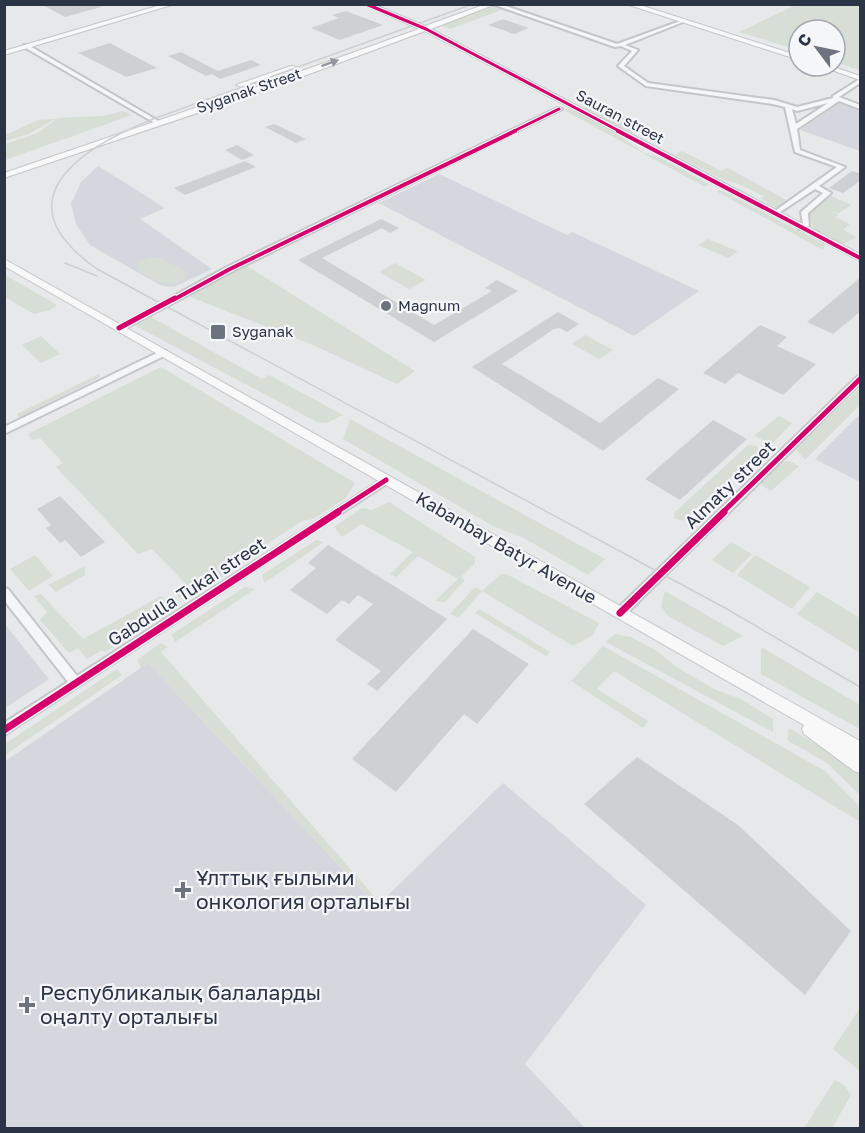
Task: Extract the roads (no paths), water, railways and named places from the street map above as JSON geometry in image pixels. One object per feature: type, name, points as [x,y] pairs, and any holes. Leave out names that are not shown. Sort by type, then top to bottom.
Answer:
[{"type":"main road","points":[[4,51],[165,4]]},
{"type":"main road","points":[[4,51],[172,4]]},
{"type":"main road","name":"Sauran street","points":[[366,4],[426,29],[861,258]]},
{"type":"main road","points":[[358,44],[470,4]]},
{"type":"main road","name":"Syganak Street","points":[[4,167],[154,118],[262,88],[493,4]]},
{"type":"main road","points":[[630,4],[787,54]]},
{"type":"main road","name":"Syganak Street","points":[[228,89],[305,63]]},
{"type":"main road","name":"Syganak Street","points":[[4,176],[154,118]]},
{"type":"main road","name":"Kabanbay Batyr Avenue","points":[[4,262],[861,749]]},
{"type":"main road","name":"Kabanbay Batyr Avenue","points":[[4,267],[145,346],[157,350]]},
{"type":"main road","points":[[765,695],[861,766]]},
{"type":"street","points":[[493,4],[635,50],[621,66],[645,84],[806,108],[838,99],[861,106]]},
{"type":"street","points":[[622,45],[681,21]]},
{"type":"street","points":[[26,46],[154,118]]},
{"type":"street","points":[[838,99],[835,97],[861,79]]},
{"type":"street","points":[[794,128],[838,99]]},
{"type":"street","points":[[775,213],[842,167],[797,151],[788,106]]},
{"type":"street","points":[[119,328],[230,269],[559,109]]},
{"type":"street","points":[[802,228],[807,225],[804,212],[828,193],[816,186]]},
{"type":"street","points":[[4,431],[157,350]]},
{"type":"street","name":"Almaty street","points":[[620,613],[861,379]]},
{"type":"street","name":"Gabdulla Tukai street","points":[[4,730],[386,480]]},
{"type":"street","points":[[4,592],[76,682]]},
{"type":"tram line","points":[[473,4],[125,131],[77,162],[60,180],[52,200],[54,221],[68,244],[97,269],[727,609],[860,687]]},
{"type":"tram line","points":[[65,263],[97,276]]},
{"type":"place","name":"Magnum","points":[[386,306]]},
{"type":"place","name":"Syganak","points":[[218,332]]},
{"type":"place","name":"Ұлттық ғылыми онкология орталығы","points":[[183,890]]},
{"type":"place","name":"Республикалық балаларды оңалту орталығы","points":[[27,1005]]}]
